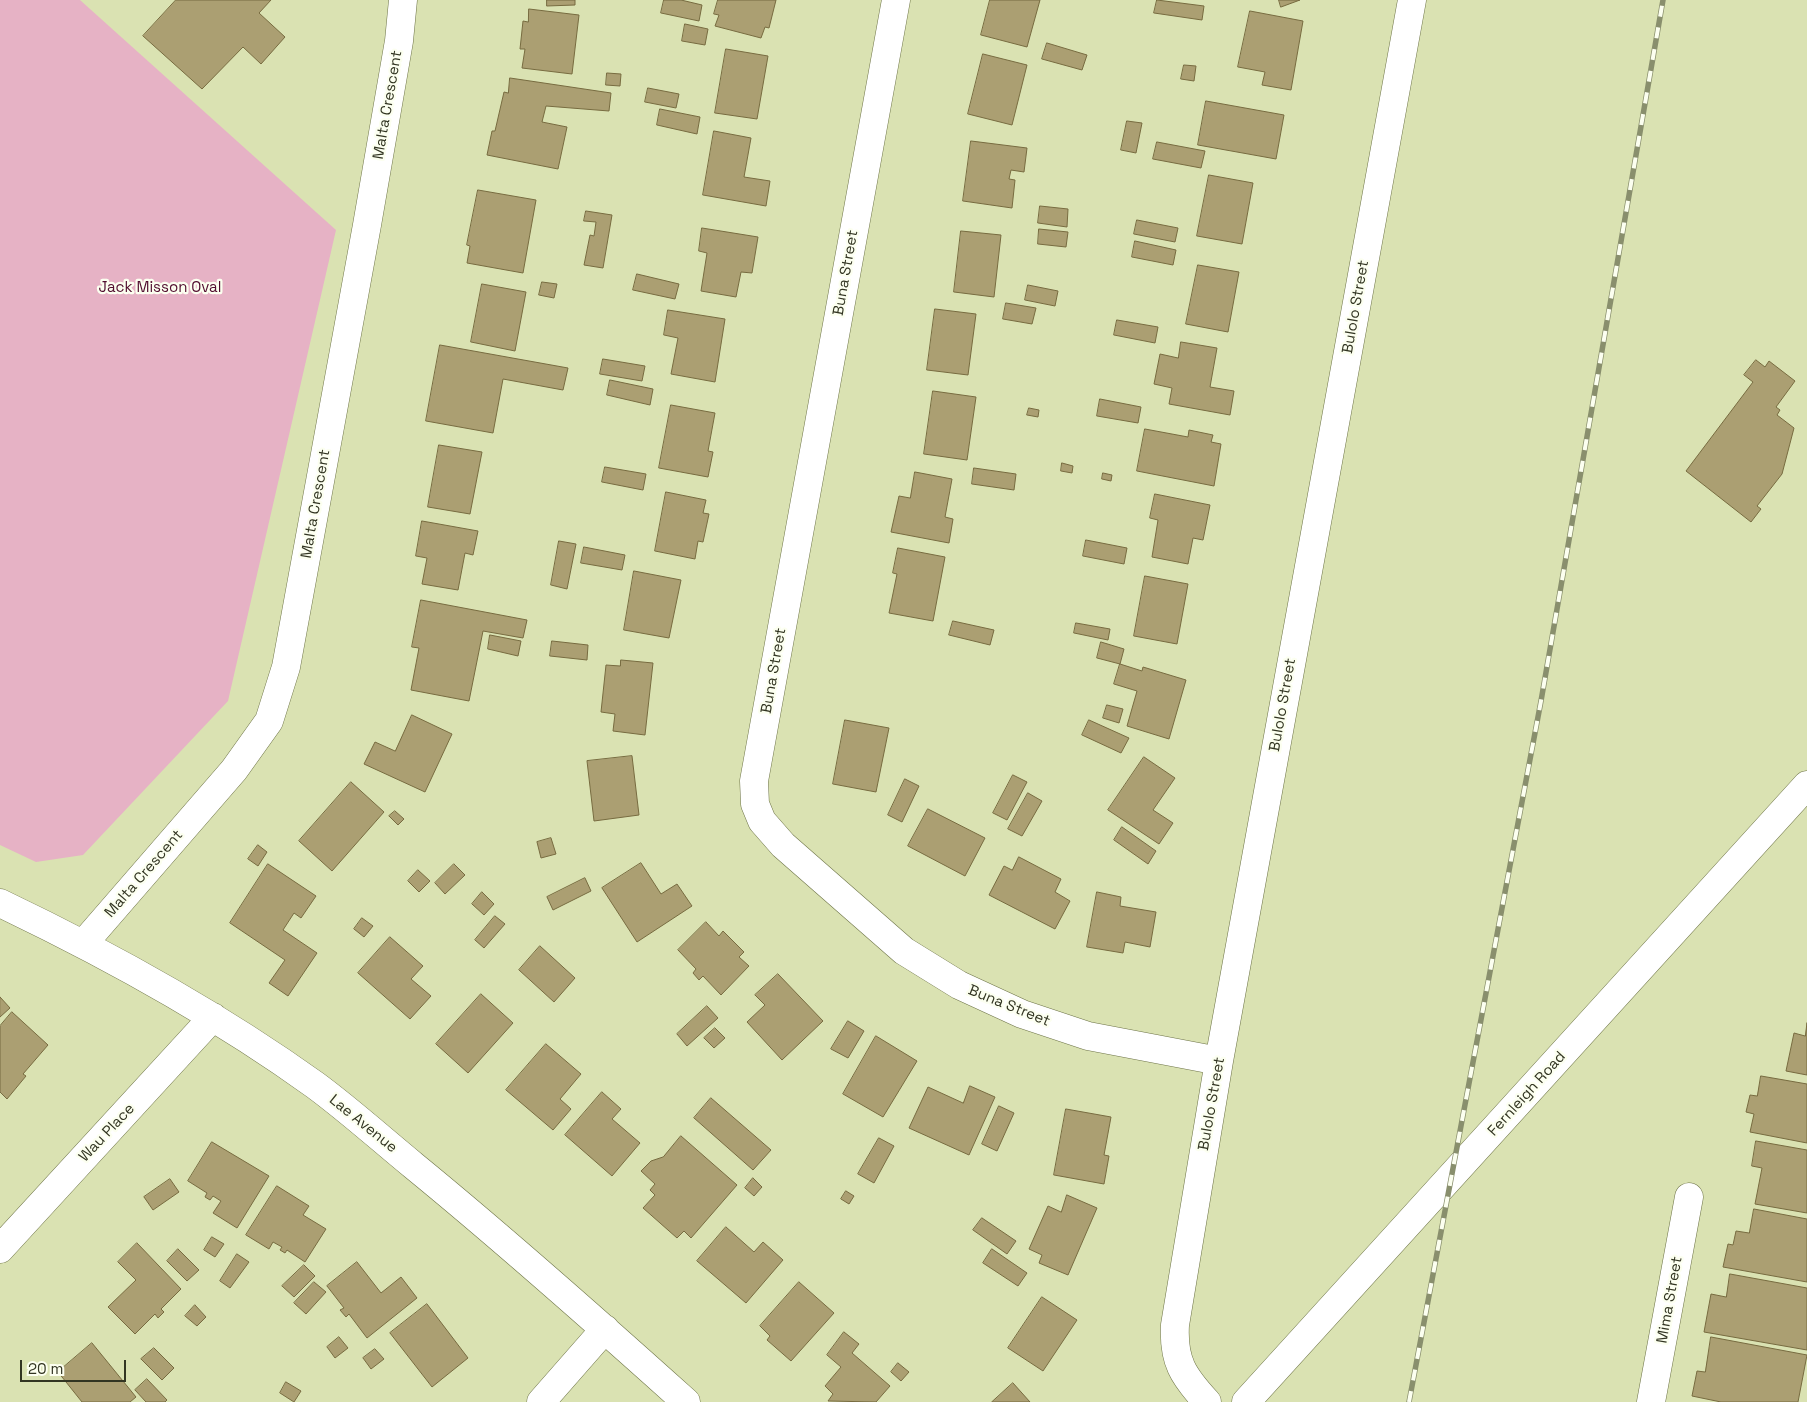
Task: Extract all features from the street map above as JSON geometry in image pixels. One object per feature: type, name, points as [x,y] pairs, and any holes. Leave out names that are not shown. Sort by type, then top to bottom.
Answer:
[{"type":"street","name":"Malta Crescent","points":[[84,943],[234,770],[269,721],[286,667],[367,225],[399,41],[403,0]]},
{"type":"street","name":"Buna Street","points":[[896,0],[754,781],[755,804],[762,821],[783,845],[858,913],[904,951],[958,985],[1022,1014],[1088,1036],[1219,1061]]},
{"type":"street","name":"Bulolo Street","points":[[1207,1402],[1187,1381],[1179,1364],[1174,1347],[1175,1325],[1219,1061],[1412,0]]},
{"type":"street","name":"Fernleigh Road","points":[[1246,1402],[1807,785]]},
{"type":"street","name":"Lae Avenue","points":[[0,903],[84,943],[213,1018],[316,1086],[447,1193],[605,1329],[686,1402]]},
{"type":"street","name":"Wau Place","points":[[0,1249],[213,1018]]},
{"type":"street","name":"Mima Street","points":[[1652,1402],[1688,1197]]},
{"type":"street","points":[[540,1402],[605,1329]]},
{"type":"green space","name":"Jack Misson Oval","points":[[0,0],[80,0],[336,230],[228,701],[83,855],[36,862],[0,845]]},
{"type":"building","points":[[176,0],[271,0],[259,13],[285,37],[261,64],[243,47],[202,89],[143,36]]},
{"type":"building","points":[[547,0],[575,0],[575,5],[547,6]]},
{"type":"building","points":[[664,0],[681,0],[702,5],[699,21],[661,13]]},
{"type":"building","points":[[718,0],[776,0],[769,28],[765,27],[761,38],[715,26],[719,15],[714,14]]},
{"type":"building","points":[[990,0],[1040,0],[1027,47],[981,35]]},
{"type":"building","points":[[1157,0],[1204,6],[1202,20],[1154,13]]},
{"type":"building","points":[[1279,0],[1300,0],[1281,7]]},
{"type":"building","points":[[529,9],[579,15],[572,74],[522,68],[525,49],[520,49],[523,21],[528,22]]},
{"type":"building","points":[[1250,11],[1303,21],[1291,90],[1262,85],[1265,72],[1238,67]]},
{"type":"building","points":[[685,24],[708,29],[705,45],[682,41]]},
{"type":"building","points":[[1047,43],[1087,55],[1082,70],[1042,59]]},
{"type":"building","points":[[726,49],[768,56],[757,119],[715,113]]},
{"type":"building","points":[[983,54],[1027,65],[1012,125],[968,114]]},
{"type":"building","points":[[1184,65],[1196,66],[1194,81],[1181,79]]},
{"type":"building","points":[[607,73],[621,74],[620,86],[606,85]]},
{"type":"building","points":[[510,78],[611,93],[609,111],[546,106],[542,122],[567,127],[558,169],[487,155],[504,92],[508,93]]},
{"type":"building","points":[[648,88],[679,94],[676,108],[645,102]]},
{"type":"building","points":[[1206,101],[1284,115],[1276,159],[1198,145]]},
{"type":"building","points":[[660,109],[700,117],[697,134],[657,125]]},
{"type":"building","points":[[1127,121],[1142,123],[1136,153],[1121,150]]},
{"type":"building","points":[[714,131],[751,138],[744,177],[770,181],[766,206],[703,195]]},
{"type":"building","points":[[971,141],[1027,148],[1024,172],[1011,170],[1009,179],[1015,180],[1012,208],[963,201]]},
{"type":"building","points":[[1157,142],[1205,151],[1201,168],[1153,159]]},
{"type":"building","points":[[1209,175],[1253,183],[1242,244],[1197,236]]},
{"type":"building","points":[[478,190],[536,200],[523,273],[467,263],[470,246],[467,245]]},
{"type":"building","points":[[1040,206],[1068,209],[1067,227],[1038,223]]},
{"type":"building","points":[[586,211],[612,215],[603,268],[584,265],[590,235],[594,236],[596,222],[584,221]]},
{"type":"building","points":[[1137,220],[1178,228],[1175,242],[1134,234]]},
{"type":"building","points":[[702,228],[758,237],[752,273],[741,272],[736,297],[701,291],[707,253],[699,251]]},
{"type":"building","points":[[1039,229],[1068,232],[1066,247],[1038,244]]},
{"type":"building","points":[[961,231],[1001,235],[994,297],[954,292]]},
{"type":"building","points":[[1135,241],[1176,250],[1173,265],[1132,257]]},
{"type":"building","points":[[1198,265],[1239,272],[1228,332],[1186,324]]},
{"type":"building","points":[[637,274],[679,284],[675,299],[633,290]]},
{"type":"building","points":[[542,282],[557,284],[554,298],[539,295]]},
{"type":"building","points":[[482,284],[526,292],[515,351],[471,342]]},
{"type":"building","points":[[1028,285],[1058,291],[1055,306],[1025,300]]},
{"type":"building","points":[[1006,303],[1036,308],[1032,324],[1003,319]]},
{"type":"building","points":[[935,309],[976,314],[968,375],[927,370]]},
{"type":"building","points":[[668,310],[725,319],[715,382],[671,374],[678,338],[664,335]]},
{"type":"building","points":[[1117,320],[1158,327],[1155,343],[1114,335]]},
{"type":"building","points":[[1181,342],[1217,348],[1210,387],[1234,391],[1230,415],[1169,404],[1172,388],[1154,384],[1160,354],[1178,358]]},
{"type":"building","points":[[440,345],[568,368],[563,390],[503,379],[493,433],[426,421]]},
{"type":"building","points":[[603,359],[645,366],[642,381],[600,374]]},
{"type":"building","points":[[1756,360],[1765,367],[1769,361],[1795,381],[1776,407],[1780,410],[1777,415],[1794,428],[1782,474],[1757,506],[1761,509],[1751,522],[1686,471],[1753,382],[1744,375]]},
{"type":"building","points":[[610,380],[653,389],[650,405],[607,395]]},
{"type":"building","points":[[933,391],[976,397],[967,460],[924,454]]},
{"type":"building","points":[[1100,399],[1141,407],[1138,423],[1097,416]]},
{"type":"building","points":[[671,405],[715,413],[708,451],[713,452],[708,477],[659,468]]},
{"type":"building","points":[[1029,408],[1039,410],[1038,417],[1027,415]]},
{"type":"building","points":[[1145,429],[1188,437],[1189,430],[1213,435],[1211,442],[1221,444],[1214,486],[1137,471]]},
{"type":"building","points":[[439,445],[482,452],[470,514],[428,507]]},
{"type":"building","points":[[1062,463],[1073,466],[1072,473],[1061,471]]},
{"type":"building","points":[[605,467],[646,474],[643,490],[602,482]]},
{"type":"building","points":[[974,468],[1016,474],[1014,490],[972,484]]},
{"type":"building","points":[[915,472],[952,479],[945,517],[953,519],[949,543],[891,532],[899,496],[910,498]]},
{"type":"building","points":[[1103,473],[1112,475],[1111,481],[1102,479]]},
{"type":"building","points":[[666,492],[706,500],[703,513],[709,514],[703,542],[698,541],[695,559],[655,551]]},
{"type":"building","points":[[1155,494],[1210,505],[1203,540],[1193,538],[1188,564],[1152,557],[1158,520],[1150,518]]},
{"type":"building","points":[[422,521],[478,531],[473,555],[465,553],[458,590],[422,584],[427,558],[416,556]]},
{"type":"building","points":[[1086,540],[1127,548],[1124,564],[1083,556]]},
{"type":"building","points":[[559,541],[576,544],[567,589],[551,585]]},
{"type":"building","points":[[584,547],[625,555],[622,570],[581,563]]},
{"type":"building","points":[[898,548],[945,557],[933,621],[889,613],[897,574],[893,573]]},
{"type":"building","points":[[634,571],[681,580],[669,638],[624,630]]},
{"type":"building","points":[[1145,576],[1188,584],[1177,644],[1134,636]]},
{"type":"building","points":[[421,600],[527,620],[523,638],[483,631],[469,701],[411,690],[419,648],[412,647]]},
{"type":"building","points":[[953,621],[994,630],[990,645],[949,635]]},
{"type":"building","points":[[1076,623],[1110,629],[1108,640],[1074,633]]},
{"type":"building","points":[[490,635],[521,641],[518,656],[488,649]]},
{"type":"building","points":[[552,641],[588,645],[587,660],[550,656]]},
{"type":"building","points":[[1101,642],[1124,649],[1120,664],[1097,658]]},
{"type":"building","points":[[621,660],[653,663],[645,735],[613,731],[615,714],[601,712],[606,665],[620,666]]},
{"type":"building","points":[[1120,664],[1142,671],[1143,667],[1186,680],[1169,739],[1127,726],[1137,691],[1114,684]]},
{"type":"building","points":[[1107,705],[1123,709],[1119,723],[1103,718]]},
{"type":"building","points":[[412,715],[452,734],[425,792],[364,764],[375,742],[395,751]]},
{"type":"building","points":[[845,720],[889,728],[876,792],[833,784]]},
{"type":"building","points":[[1089,720],[1129,738],[1121,753],[1082,735]]},
{"type":"building","points":[[632,756],[639,815],[594,821],[587,761]]},
{"type":"building","points":[[1144,757],[1175,778],[1153,810],[1173,823],[1159,844],[1108,810]]},
{"type":"building","points":[[1013,775],[1027,782],[1007,820],[993,813]]},
{"type":"building","points":[[905,779],[919,786],[902,822],[888,815]]},
{"type":"building","points":[[351,782],[384,812],[332,871],[299,841]]},
{"type":"building","points":[[1028,793],[1042,801],[1022,836],[1008,829]]},
{"type":"building","points":[[928,809],[985,838],[965,876],[908,846]]},
{"type":"building","points":[[395,811],[404,819],[398,825],[389,816]]},
{"type":"building","points":[[1122,827],[1156,851],[1148,864],[1114,840]]},
{"type":"building","points":[[551,838],[556,854],[541,858],[537,842]]},
{"type":"building","points":[[258,845],[267,852],[258,866],[248,859]]},
{"type":"building","points":[[1019,857],[1061,879],[1055,892],[1070,901],[1055,929],[989,895],[1004,866],[1012,870]]},
{"type":"building","points":[[641,863],[661,894],[677,884],[692,906],[637,942],[602,888]]},
{"type":"building","points":[[268,864],[316,896],[301,918],[294,913],[283,930],[317,953],[288,996],[269,983],[285,960],[230,923]]},
{"type":"building","points":[[454,864],[465,875],[445,894],[435,883]]},
{"type":"building","points":[[418,870],[430,881],[419,892],[408,881]]},
{"type":"building","points":[[585,878],[591,891],[553,910],[547,897]]},
{"type":"building","points":[[482,892],[494,904],[484,915],[472,904]]},
{"type":"building","points":[[1097,892],[1121,897],[1120,906],[1156,912],[1150,947],[1125,942],[1123,953],[1087,947]]},
{"type":"building","points":[[495,916],[505,924],[484,948],[475,940]]},
{"type":"building","points":[[362,918],[373,926],[364,937],[354,929]]},
{"type":"building","points":[[706,922],[719,936],[723,931],[744,952],[739,957],[749,966],[721,995],[703,976],[699,980],[693,973],[696,969],[678,950]]},
{"type":"building","points":[[390,937],[423,966],[411,979],[431,996],[410,1019],[358,973]]},
{"type":"building","points":[[540,946],[575,978],[554,1002],[519,970]]},
{"type":"building","points":[[778,974],[823,1021],[782,1060],[747,1022],[765,1005],[755,995]]},
{"type":"building","points":[[481,994],[513,1023],[468,1073],[436,1044]]},
{"type":"building","points":[[0,997],[10,1008],[0,1017]]},
{"type":"building","points":[[707,1006],[718,1018],[687,1046],[677,1034]]},
{"type":"building","points":[[12,1012],[48,1045],[23,1074],[26,1076],[7,1099],[0,1092],[0,1026]]},
{"type":"building","points":[[848,1021],[864,1031],[848,1058],[831,1049]]},
{"type":"building","points":[[1807,1023],[1807,1075],[1786,1071],[1794,1033],[1805,1036]]},
{"type":"building","points":[[715,1028],[725,1038],[714,1048],[704,1038]]},
{"type":"building","points":[[876,1036],[917,1061],[883,1117],[843,1094]]},
{"type":"building","points":[[546,1044],[581,1074],[560,1099],[571,1109],[553,1130],[506,1090]]},
{"type":"building","points":[[1761,1076],[1807,1084],[1807,1143],[1750,1132],[1754,1114],[1746,1112],[1750,1095],[1757,1096]]},
{"type":"building","points":[[970,1086],[995,1097],[969,1155],[909,1128],[928,1087],[963,1103]]},
{"type":"building","points":[[602,1092],[621,1109],[612,1119],[640,1143],[612,1176],[565,1135]]},
{"type":"building","points":[[711,1098],[771,1150],[753,1170],[694,1118]]},
{"type":"building","points":[[999,1106],[1014,1113],[997,1151],[982,1144]]},
{"type":"building","points":[[1066,1109],[1111,1117],[1104,1155],[1109,1156],[1104,1184],[1054,1175]]},
{"type":"building","points":[[681,1136],[737,1185],[691,1238],[684,1231],[677,1238],[643,1208],[655,1195],[650,1190],[655,1184],[641,1171],[651,1161],[663,1157]]},
{"type":"building","points":[[879,1138],[894,1146],[874,1183],[858,1174]]},
{"type":"building","points":[[1756,1141],[1807,1150],[1807,1213],[1755,1204],[1762,1168],[1752,1166]]},
{"type":"building","points":[[212,1142],[269,1176],[237,1228],[213,1213],[221,1201],[213,1196],[210,1200],[205,1197],[207,1193],[188,1181]]},
{"type":"building","points":[[753,1178],[762,1187],[754,1196],[745,1188]]},
{"type":"building","points":[[170,1179],[179,1192],[153,1210],[144,1197]]},
{"type":"building","points":[[277,1186],[309,1206],[303,1215],[326,1229],[305,1262],[287,1250],[285,1253],[280,1250],[282,1247],[273,1242],[269,1249],[246,1235]]},
{"type":"building","points":[[846,1191],[854,1196],[849,1204],[841,1199]]},
{"type":"building","points":[[1067,1195],[1097,1208],[1068,1275],[1039,1263],[1042,1255],[1029,1249],[1048,1206],[1061,1212]]},
{"type":"building","points":[[1754,1209],[1807,1219],[1807,1282],[1723,1267],[1728,1244],[1733,1245],[1736,1231],[1749,1233]]},
{"type":"building","points":[[982,1218],[1016,1241],[1007,1254],[973,1230]]},
{"type":"building","points":[[726,1227],[754,1252],[763,1242],[783,1260],[746,1303],[697,1261]]},
{"type":"building","points":[[212,1237],[224,1244],[215,1257],[204,1250]]},
{"type":"building","points":[[137,1243],[181,1289],[161,1309],[164,1312],[158,1318],[155,1314],[135,1334],[108,1307],[136,1280],[118,1262]]},
{"type":"building","points":[[178,1249],[199,1270],[187,1281],[167,1261]]},
{"type":"building","points":[[992,1249],[1027,1273],[1018,1286],[983,1263]]},
{"type":"building","points":[[237,1254],[249,1262],[230,1288],[220,1281]]},
{"type":"building","points":[[357,1262],[381,1293],[401,1277],[417,1298],[367,1338],[349,1314],[346,1317],[340,1310],[344,1308],[327,1286]]},
{"type":"building","points":[[304,1265],[315,1276],[294,1297],[282,1286]]},
{"type":"building","points":[[1730,1274],[1807,1288],[1807,1350],[1704,1332],[1711,1294],[1726,1297]]},
{"type":"building","points":[[314,1282],[326,1292],[306,1314],[294,1303]]},
{"type":"building","points":[[799,1282],[834,1313],[791,1361],[767,1340],[770,1336],[760,1326]]},
{"type":"building","points":[[1042,1297],[1077,1320],[1043,1371],[1008,1348]]},
{"type":"building","points":[[427,1304],[468,1358],[432,1387],[390,1333]]},
{"type":"building","points":[[195,1305],[206,1317],[197,1326],[185,1316]]},
{"type":"building","points":[[844,1332],[859,1344],[852,1353],[890,1386],[876,1402],[828,1401],[833,1394],[825,1386],[841,1367],[827,1355]]},
{"type":"building","points":[[339,1337],[348,1348],[335,1358],[327,1347]]},
{"type":"building","points":[[1711,1337],[1807,1355],[1798,1402],[1721,1402],[1692,1396],[1697,1371],[1705,1372]]},
{"type":"building","points":[[92,1343],[136,1397],[130,1402],[82,1402],[58,1372]]},
{"type":"building","points":[[154,1348],[174,1368],[162,1380],[141,1359]]},
{"type":"building","points":[[375,1349],[384,1359],[371,1369],[363,1358]]},
{"type":"building","points":[[898,1363],[909,1372],[901,1381],[891,1372]]},
{"type":"building","points":[[147,1379],[167,1400],[165,1402],[146,1402],[135,1390]]},
{"type":"building","points":[[286,1382],[301,1391],[294,1402],[280,1393]]},
{"type":"building","points":[[1013,1383],[1030,1402],[992,1402]]},
{"type":"railway","points":[[1409,1402],[1541,701],[1663,0]]}]
